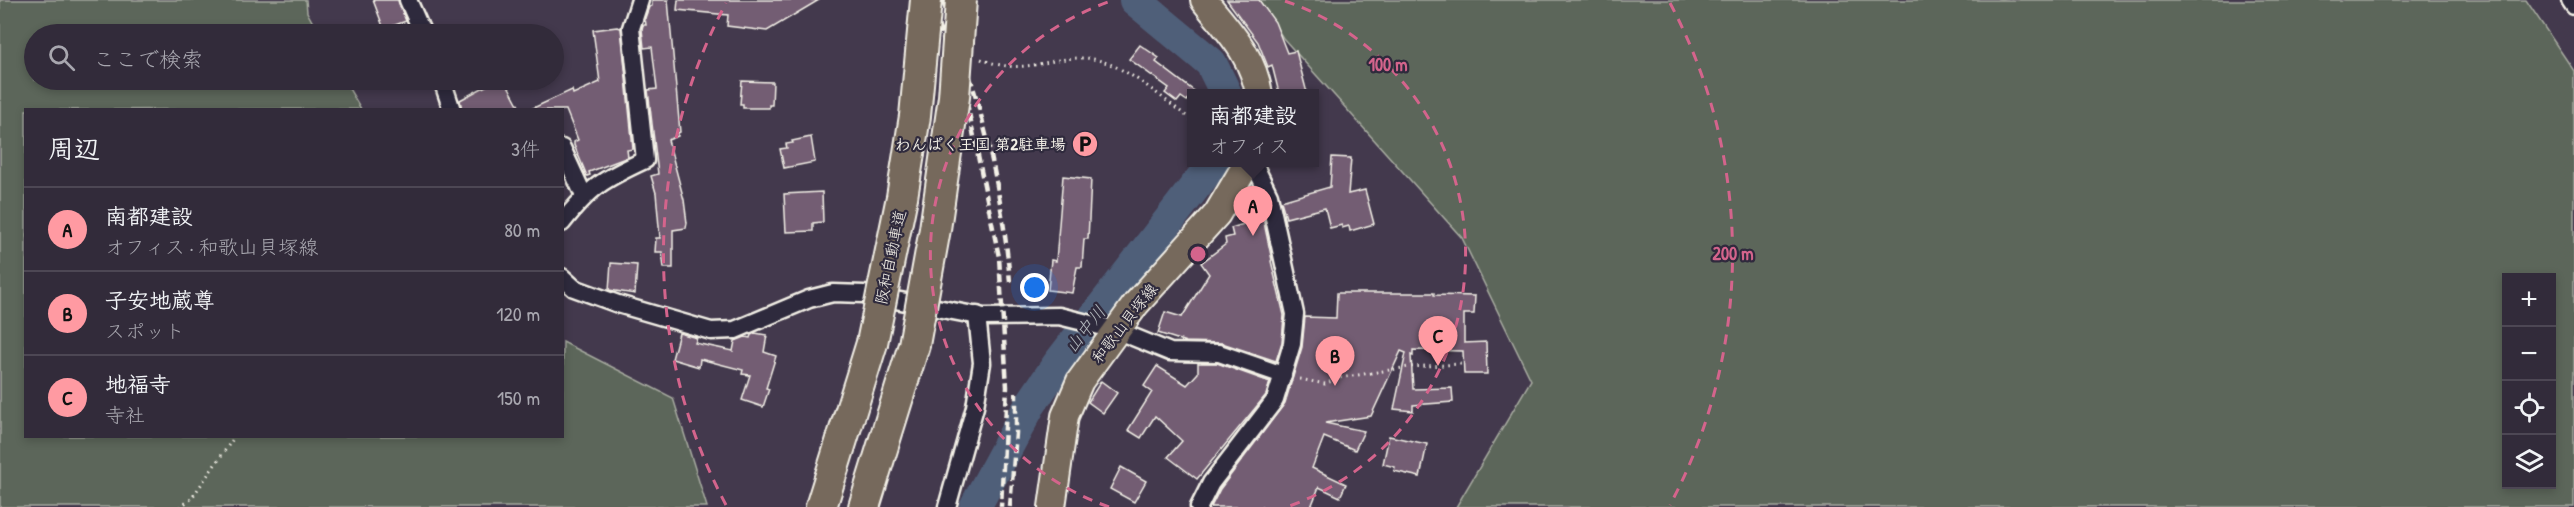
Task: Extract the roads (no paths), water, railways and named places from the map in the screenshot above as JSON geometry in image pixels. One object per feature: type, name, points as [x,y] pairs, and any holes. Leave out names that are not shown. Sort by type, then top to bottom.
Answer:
[{"type":"highway","name":"阪和自動車道","points":[[821,507],[872,343],[914,128],[926,0]]},
{"type":"highway","points":[[864,507],[914,345],[935,229],[954,97],[961,0]]},
{"type":"main road","points":[[1204,0],[1246,54],[1256,76],[1258,89]]},
{"type":"main road","name":"和歌山貝塚線","points":[[1052,507],[1065,416],[1080,381],[1108,328],[1136,304],[1217,214],[1247,167]]},
{"type":"street","points":[[408,0],[419,24]]},
{"type":"street","points":[[564,221],[584,196],[607,177],[645,160],[631,28],[640,0]]},
{"type":"street","points":[[2570,0],[2574,6]]},
{"type":"street","points":[[445,90],[451,108]]},
{"type":"street","points":[[564,152],[584,196]]},
{"type":"street","points":[[1200,507],[1211,483],[1275,400],[1292,344],[1295,314],[1269,195],[1253,167]]},
{"type":"street","points":[[564,280],[574,288],[618,304],[711,331],[735,330],[809,299],[833,292],[864,294],[977,315],[1059,316],[1108,328],[1170,352],[1220,353],[1283,375]]},
{"type":"street","points":[[947,507],[975,407],[982,363],[977,315]]},
{"type":"waterway","name":"山中川","points":[[1135,0],[1211,63],[1224,89]]},
{"type":"waterway","name":"山中川","points":[[975,507],[1030,405],[1058,364],[1210,167]]},
{"type":"railway","points":[[929,0],[968,108],[999,257],[1007,387],[1001,507]]},
{"type":"railway","points":[[942,0],[967,68],[987,138],[1001,210],[1010,282]]},
{"type":"railway","points":[[1010,507],[1016,433],[1016,393]]},
{"type":"place","name":"わんぱく王国 第2駐車場","points":[[1085,144]]},
{"type":"place","name":"南都建設","points":[[1253,236]]},
{"type":"place","name":"地福寺","points":[[1438,366]]},
{"type":"place","name":"子安地蔵尊","points":[[1335,386]]}]
